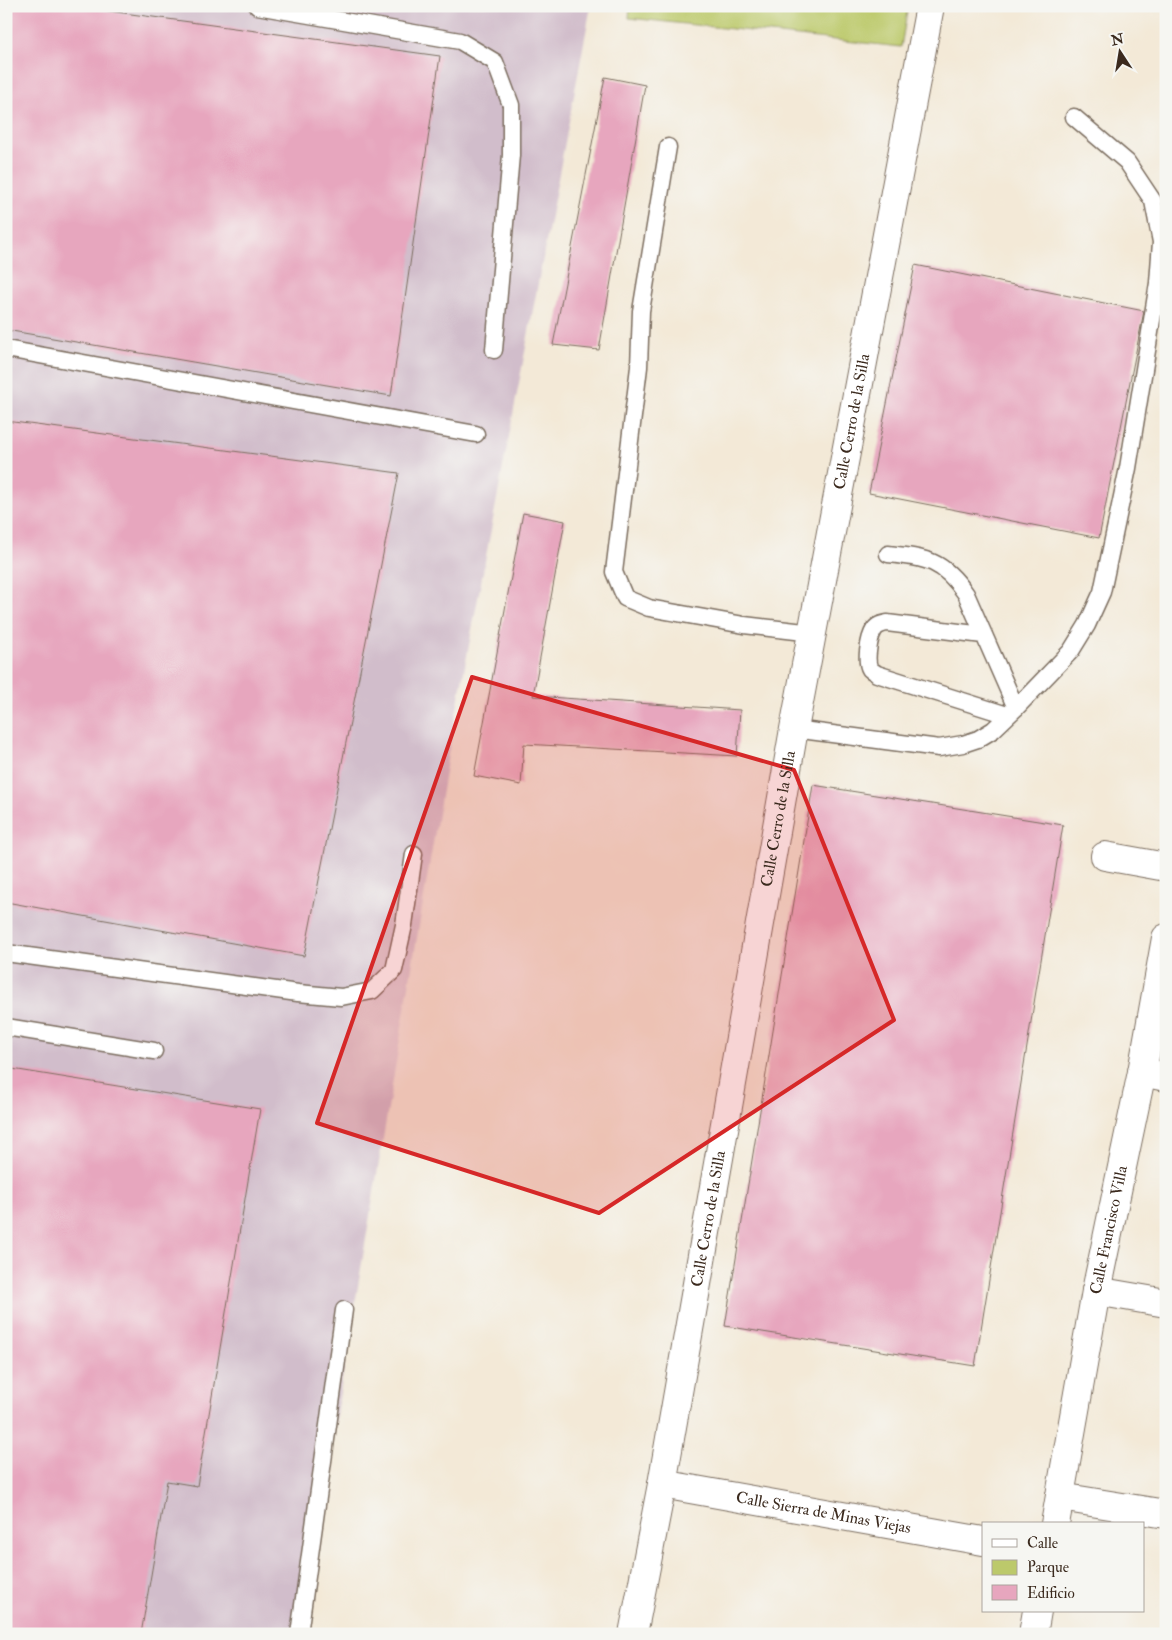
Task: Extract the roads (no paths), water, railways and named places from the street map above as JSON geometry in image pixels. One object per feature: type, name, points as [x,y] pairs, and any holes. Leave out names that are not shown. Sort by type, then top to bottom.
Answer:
[{"type":"street","name":"Calle Cerro de la Silla","points":[[633,1634],[662,1484],[794,728],[930,6]]},
{"type":"street","points":[[1105,856],[1166,868]]},
{"type":"street","name":"Calle Francisco Villa","points":[[1055,1522],[1096,1291],[1154,1075],[1166,938]]},
{"type":"street","points":[[1096,1291],[1166,1303]]},
{"type":"street","name":"Calle Sierra de Minas Viejas","points":[[662,1484],[982,1541]]},
{"type":"street","points":[[1060,1497],[1166,1514]]},
{"type":"street","points":[[1033,1634],[1038,1612]]},
{"type":"lane","points":[[257,6],[460,41],[495,62],[511,105],[511,155],[494,350]]},
{"type":"lane","points":[[794,728],[939,748],[978,739],[993,730],[1071,651],[1087,625],[1102,592],[1128,468],[1158,284],[1161,242],[1153,201],[1127,162],[1074,117]]},
{"type":"lane","points":[[668,147],[641,311],[640,367],[614,572],[625,598],[649,608],[744,625],[813,633]]},
{"type":"lane","points":[[6,349],[476,434]]},
{"type":"lane","points":[[888,554],[917,557],[942,566],[956,578],[966,594],[1012,712]]},
{"type":"lane","points":[[983,635],[887,622],[878,625],[873,632],[867,655],[868,662],[870,669],[877,674],[1012,712]]},
{"type":"lane","points":[[6,953],[298,993],[341,997],[372,991],[394,970],[404,925],[414,854]]},
{"type":"lane","points":[[6,1028],[154,1051]]},
{"type":"lane","points":[[299,1634],[344,1310]]}]
